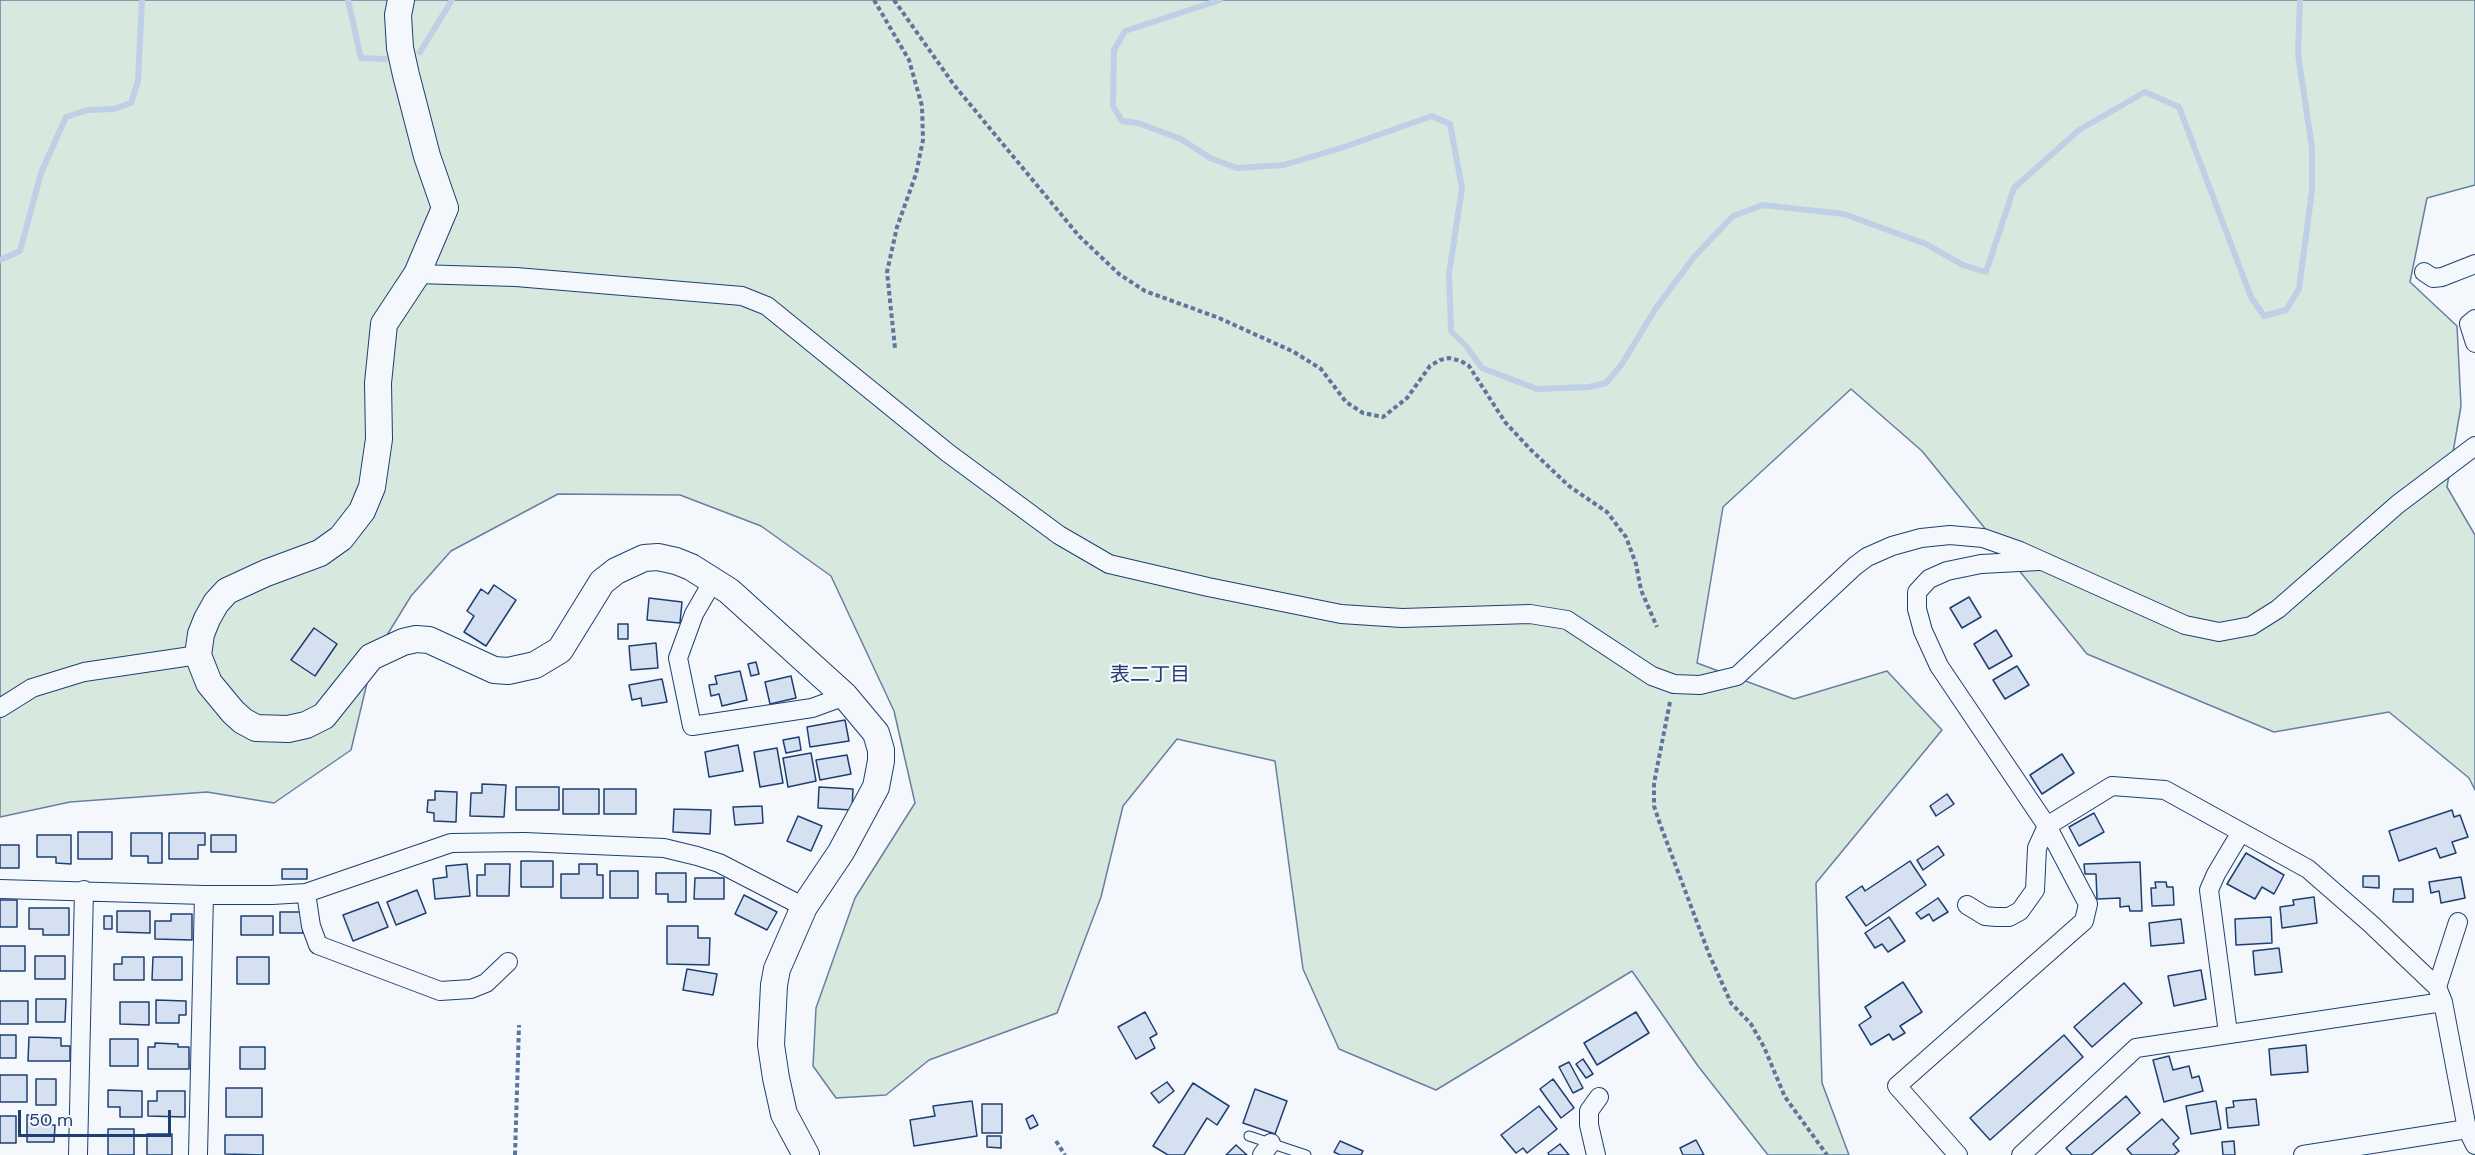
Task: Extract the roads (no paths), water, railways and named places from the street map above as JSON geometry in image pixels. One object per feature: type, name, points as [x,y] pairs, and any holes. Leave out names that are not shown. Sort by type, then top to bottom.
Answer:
[{"type":"street","points":[[401,0],[399,26],[406,75],[426,156],[445,208],[417,274],[384,324],[378,383],[379,439],[372,487],[362,511],[341,538],[320,553],[266,573],[227,591],[216,603],[207,619],[201,634],[198,655],[210,683],[232,712],[256,728],[288,729],[306,725],[324,716],[371,657],[403,642],[416,639],[429,640],[494,670],[521,669],[535,665],[560,650],[602,582],[644,558],[658,557],[692,567],[729,591],[845,696],[876,733],[881,750],[880,771],[876,787],[841,852],[804,907],[777,969],[774,985],[771,1046],[784,1114],[806,1155]]},
{"type":"street","points":[[2424,272],[2433,278],[2442,277],[2475,264]]},
{"type":"street","points":[[417,274],[527,278],[742,296],[767,306],[948,453],[1059,535],[1109,564],[1341,614],[1402,618],[1530,614],[1567,620],[1652,676],[1674,684],[1701,686],[1737,676],[1867,557],[1892,546],[1921,538],[1950,535],[1983,538],[2040,560],[2185,625],[2219,632],[2251,626],[2278,609],[2398,504],[2475,446]]},
{"type":"street","points":[[2475,320],[2469,324],[2475,343]]},
{"type":"street","points":[[1958,1155],[1897,1086],[2084,921],[2088,904],[2047,826],[1940,666],[1923,631],[1917,609],[1917,592],[1929,579],[1947,571],[1981,564],[2040,560]]},
{"type":"street","points":[[713,580],[694,614],[678,658],[692,726],[812,708],[845,696]]},
{"type":"street","points":[[0,708],[32,688],[84,672],[198,655]]},
{"type":"street","points":[[1967,905],[1985,916],[2008,917],[2020,911],[2035,890],[2037,848],[2047,826],[2112,786],[2165,790],[2308,869],[2371,924],[2440,995]]},
{"type":"street","points":[[2228,1033],[2209,890],[2241,832]]},
{"type":"street","points":[[0,889],[204,895],[272,895],[313,892],[383,865],[452,843],[536,842],[664,848],[697,856],[728,867],[804,907]]},
{"type":"street","points":[[78,1155],[84,890]]},
{"type":"street","points":[[306,892],[310,926],[318,945],[440,991],[471,989],[486,983],[508,962]]},
{"type":"street","points":[[198,1155],[204,895]]},
{"type":"street","points":[[2303,1155],[2471,1137],[2440,995],[2458,922]]},
{"type":"street","points":[[2021,1155],[2136,1048],[2440,995]]},
{"type":"street","points":[[1596,1155],[1589,1125],[1589,1111],[1599,1096]]},
{"type":"lane","points":[[1249,1136],[1267,1149],[1306,1155]]},
{"type":"waterway","points":[[0,260],[20,251],[41,173],[66,117],[88,110],[114,109],[131,103],[138,81],[142,0]]},
{"type":"waterway","points":[[348,0],[361,58],[385,59]]},
{"type":"waterway","points":[[420,52],[452,0]]},
{"type":"waterway","points":[[1220,0],[1125,31],[1114,50],[1113,106],[1122,121],[1138,123],[1181,139],[1210,158],[1237,168],[1284,165],[1432,116],[1450,124],[1462,188],[1449,274],[1451,331],[1466,346],[1482,368],[1537,389],[1589,387],[1606,383],[1622,364],[1656,308],[1694,257],[1733,216],[1763,205],[1844,214],[1926,244],[1963,265],[1986,272],[2014,188],[2079,130],[2145,92],[2179,107],[2251,297],[2264,316],[2286,310],[2299,289],[2312,190],[2312,148],[2298,54],[2300,0]]},
{"type":"district","name":"表二丁目","points":[[1150,676]]}]
